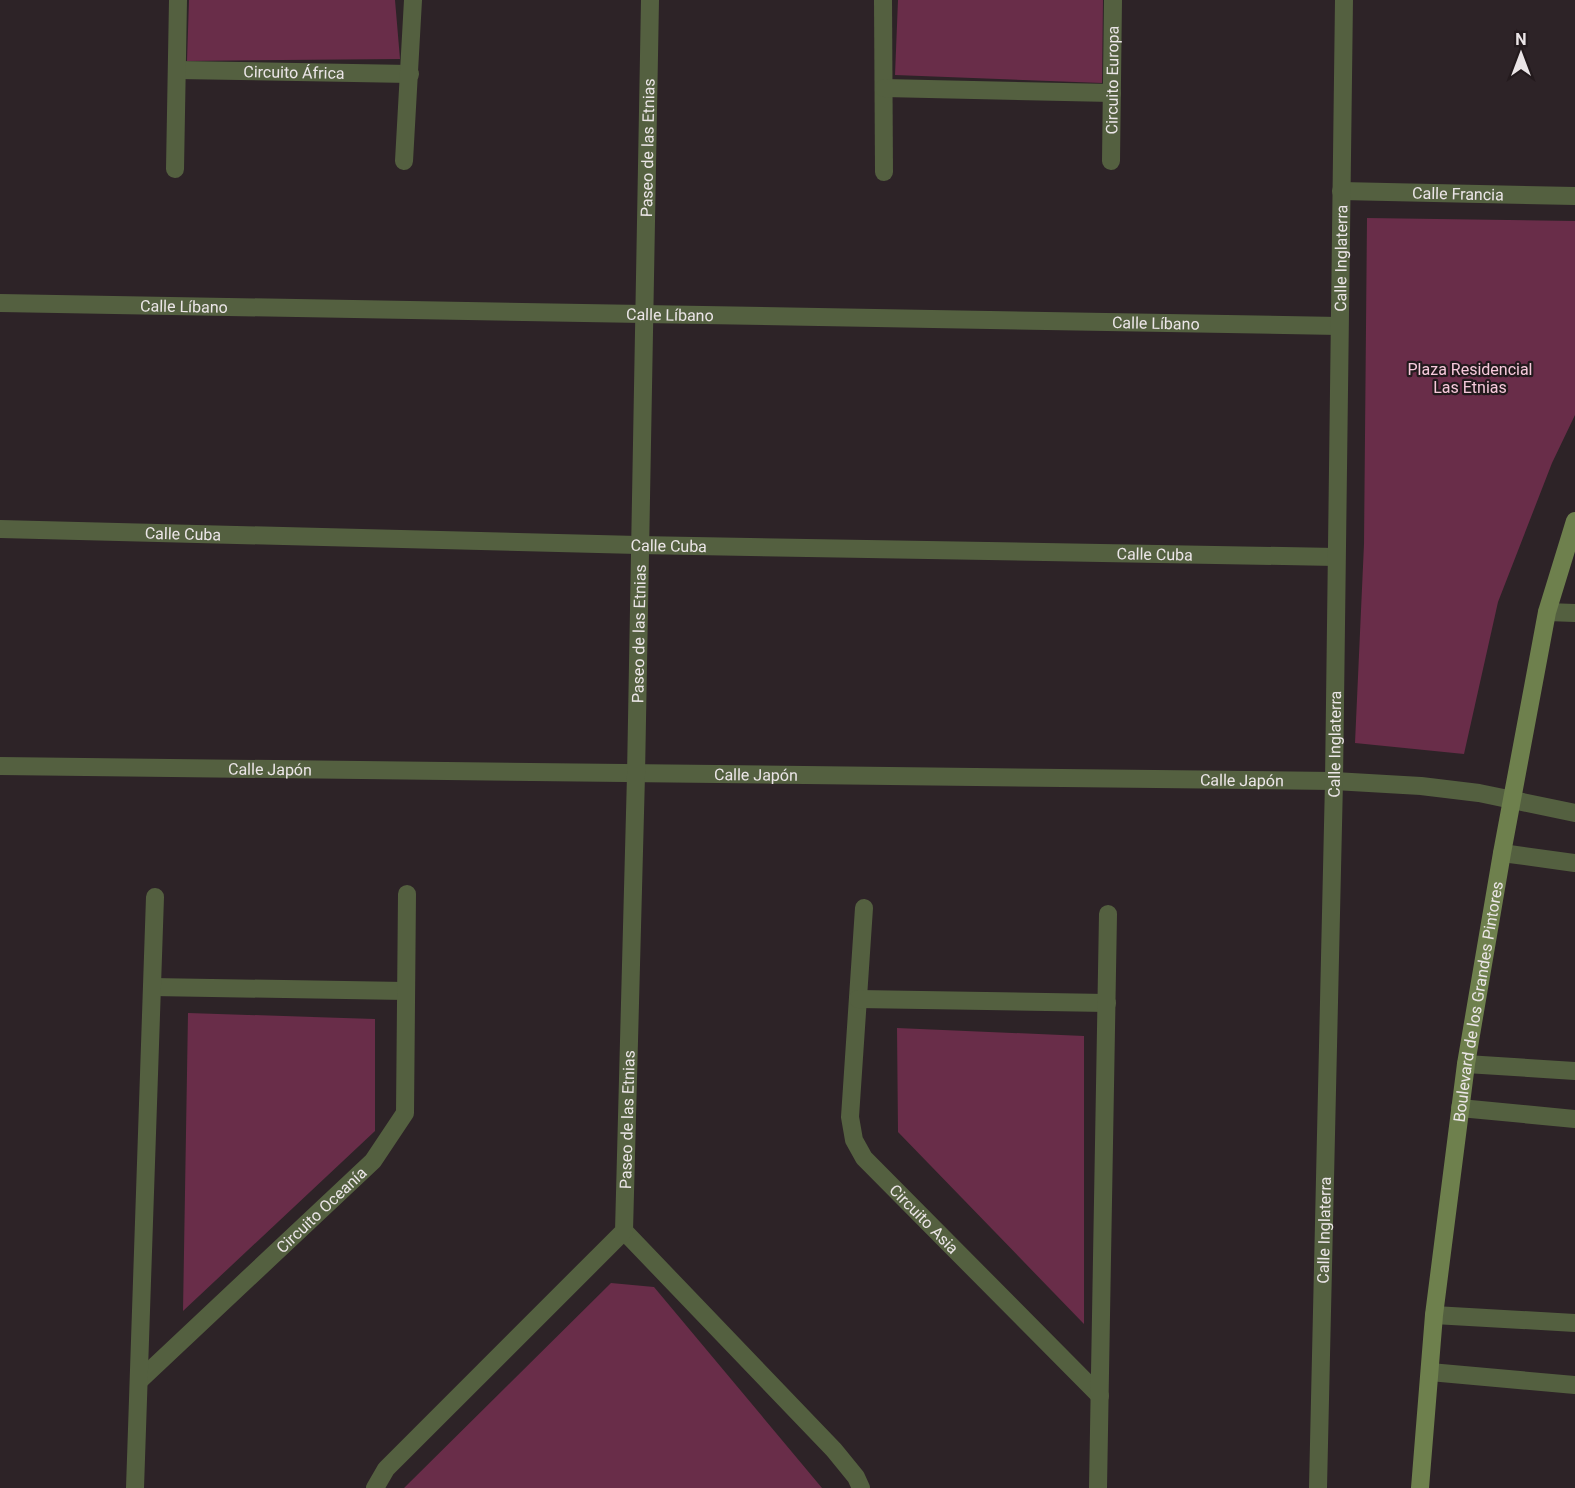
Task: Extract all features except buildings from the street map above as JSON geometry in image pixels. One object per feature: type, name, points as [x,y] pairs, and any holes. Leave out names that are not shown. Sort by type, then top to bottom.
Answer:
[{"type":"street","points":[[175,169],[178,0]]},
{"type":"street","points":[[404,161],[413,0]]},
{"type":"street","name":"Paseo de las Etnias","points":[[624,1232],[636,775],[638,545],[650,0]]},
{"type":"street","points":[[883,0],[884,171]]},
{"type":"street","name":"Circuito Europa","points":[[1111,161],[1113,0]]},
{"type":"street","name":"Calle Inglaterra","points":[[1318,1488],[1334,781],[1344,0]]},
{"type":"street","name":"Circuito África","points":[[177,70],[410,74]]},
{"type":"street","points":[[884,88],[1112,93]]},
{"type":"street","name":"Calle Francia","points":[[1341,191],[1575,196]]},
{"type":"street","name":"Calle Líbano","points":[[0,303],[1339,326]]},
{"type":"street","name":"Boulevard de los Grandes Pintores","points":[[1420,1488],[1434,1315],[1466,1064],[1511,800],[1547,612],[1570,550],[1575,521]]},
{"type":"street","name":"Calle Cuba","points":[[0,529],[638,545],[1336,556]]},
{"type":"street","points":[[1547,612],[1575,613]]},
{"type":"street","name":"Calle Japón","points":[[0,766],[636,775],[1334,781],[1422,786],[1575,813]]},
{"type":"street","points":[[1502,853],[1575,863]]},
{"type":"street","name":"Circuito Oceanía","points":[[139,1381],[373,1161],[405,1113],[407,894]]},
{"type":"street","points":[[135,1488],[155,897]]},
{"type":"street","name":"Circuito Asia","points":[[864,908],[850,1117],[854,1140],[864,1158],[1100,1396]]},
{"type":"street","points":[[1098,1488],[1108,914]]},
{"type":"street","points":[[152,987],[406,991]]},
{"type":"street","points":[[858,999],[1107,1003]]},
{"type":"street","points":[[1466,1064],[1575,1071]]},
{"type":"street","points":[[1460,1108],[1575,1119]]},
{"type":"street","points":[[375,1488],[386,1469],[624,1232],[834,1450],[856,1477],[861,1488]]},
{"type":"street","points":[[1434,1315],[1575,1323]]},
{"type":"street","points":[[1430,1372],[1575,1385]]},
{"type":"green space","points":[[189,0],[395,0],[400,59],[187,61]]},
{"type":"green space","points":[[898,0],[1103,0],[1102,83],[895,75]]},
{"type":"green space","name":"Plaza Residencial Las Etnias","points":[[1367,218],[1575,221],[1575,415],[1552,463],[1498,602],[1464,754],[1355,743],[1364,544]]},
{"type":"green space","points":[[188,1013],[375,1019],[375,1131],[183,1311]]},
{"type":"green space","points":[[897,1028],[1084,1036],[1084,1324],[898,1132]]},
{"type":"green space","points":[[611,1283],[654,1287],[822,1488],[404,1488]]}]
